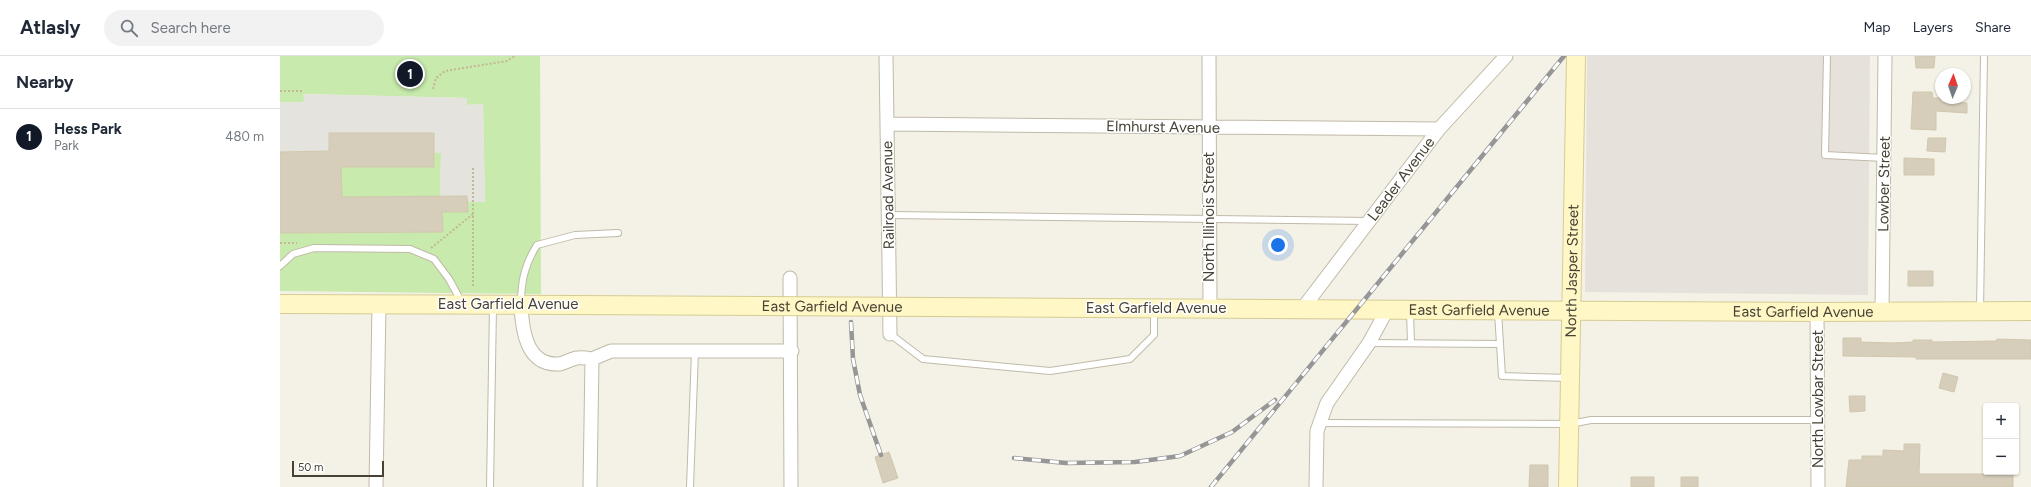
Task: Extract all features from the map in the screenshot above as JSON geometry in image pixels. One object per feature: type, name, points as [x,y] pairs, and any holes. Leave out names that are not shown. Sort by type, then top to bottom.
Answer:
[{"type":"street","name":"Railroad Avenue","points":[[886,56],[890,334]]},
{"type":"street","name":"North Illinois Street","points":[[1209,56],[1208,127],[1210,307]]},
{"type":"street","name":"Leader Avenue","points":[[1303,308],[1439,129],[1506,56]]},
{"type":"street","name":"North Jasper Street","points":[[1568,487],[1576,56]]},
{"type":"street","name":"Lowber Street","points":[[1882,312],[1885,56]]},
{"type":"street","name":"Elmhurst Avenue","points":[[887,124],[1439,129]]},
{"type":"street","points":[[790,278],[792,351],[791,487]]},
{"type":"street","name":"East Garfield Avenue","points":[[280,304],[1090,308],[1210,307],[1498,311],[2031,311]]},
{"type":"street","points":[[376,487],[378,304]]},
{"type":"street","points":[[521,305],[522,329],[527,345],[536,356],[548,363],[561,364],[579,358],[592,359],[611,351],[792,351]]},
{"type":"street","points":[[1316,487],[1317,431],[1327,403],[1369,343],[1387,310]]},
{"type":"street","name":"North Lowbar Street","points":[[1817,312],[1818,487]]},
{"type":"street","points":[[590,487],[592,359]]},
{"type":"lane","points":[[1827,56],[1825,155],[1884,158]]},
{"type":"lane","points":[[1980,311],[1984,56]]},
{"type":"lane","points":[[888,215],[1370,221]]},
{"type":"lane","points":[[521,305],[524,273],[529,258],[537,246],[575,234],[618,233]]},
{"type":"lane","points":[[280,266],[293,254],[314,248],[410,249],[434,260],[449,279],[462,304]]},
{"type":"lane","points":[[490,487],[493,305]]},
{"type":"lane","points":[[890,334],[923,358],[1050,371],[1130,359],[1154,335],[1154,307]]},
{"type":"lane","points":[[1410,310],[1411,343]]},
{"type":"lane","points":[[1498,311],[1502,376],[1570,378]]},
{"type":"lane","points":[[1369,343],[1500,344]]},
{"type":"lane","points":[[690,487],[695,351]]},
{"type":"lane","points":[[1320,423],[1570,424],[1591,420],[1818,420]]},
{"type":"path","points":[[433,88],[436,78],[445,71],[507,61],[514,56]]},
{"type":"path","points":[[280,91],[303,91]]},
{"type":"path","points":[[473,168],[473,287]]},
{"type":"path","points":[[431,248],[473,214]]},
{"type":"shaded area","points":[[1587,56],[1870,56],[1868,295],[1585,292]]},
{"type":"shaded area","points":[[303,94],[467,98],[467,105],[483,104],[485,202],[467,202],[467,196],[440,196],[441,153],[434,153],[434,133],[329,133],[329,151],[280,152],[280,102],[304,102]]},
{"type":"green space","points":[[280,56],[540,56],[541,294],[280,291],[280,233],[443,232],[442,212],[467,202],[485,202],[483,104],[467,105],[467,98],[304,94],[305,102],[280,102]]},
{"type":"green space","points":[[434,153],[441,153],[440,196],[295,198],[341,167],[434,167]]},
{"type":"building","points":[[1915,56],[1935,56],[1934,68],[1916,68]]},
{"type":"building","points":[[1913,92],[1932,92],[1933,98],[1935,98],[1935,104],[1967,104],[1967,113],[1936,111],[1936,130],[1911,129]]},
{"type":"building","points":[[329,133],[434,133],[434,167],[341,167],[342,197],[467,196],[468,212],[442,212],[443,232],[280,233],[280,152],[329,151]]},
{"type":"building","points":[[1928,138],[1946,138],[1945,152],[1927,151]]},
{"type":"building","points":[[1904,158],[1934,159],[1934,175],[1904,175]]},
{"type":"building","points":[[1908,271],[1933,271],[1933,286],[1908,286]]},
{"type":"building","points":[[1843,338],[1861,338],[1861,342],[1892,343],[1913,342],[1913,340],[1932,340],[1932,342],[1996,341],[1997,339],[2031,340],[2031,359],[1916,359],[1916,357],[1843,356]]},
{"type":"building","points":[[1943,373],[1958,377],[1954,392],[1939,388]]},
{"type":"building","points":[[1849,396],[1865,396],[1865,411],[1850,412]]},
{"type":"building","points":[[1904,444],[1920,444],[1919,474],[2013,475],[2013,487],[1846,487],[1849,460],[1862,460],[1862,456],[1883,456],[1883,450],[1904,451]]},
{"type":"building","points":[[889,452],[898,478],[883,483],[875,457]]},
{"type":"building","points":[[1530,465],[1548,465],[1548,487],[1529,487]]},
{"type":"building","points":[[1631,477],[1654,477],[1654,487],[1631,487]]},
{"type":"building","points":[[1681,477],[1698,477],[1698,487],[1681,487]]},
{"type":"railway","points":[[1211,487],[1564,56]]},
{"type":"railway","points":[[851,322],[853,359],[860,395],[881,455]]},
{"type":"railway","points":[[1014,458],[1066,463],[1135,462],[1180,456],[1232,432],[1275,400]]},
{"type":"place","name":"Hess Park","points":[[410,74]]}]
